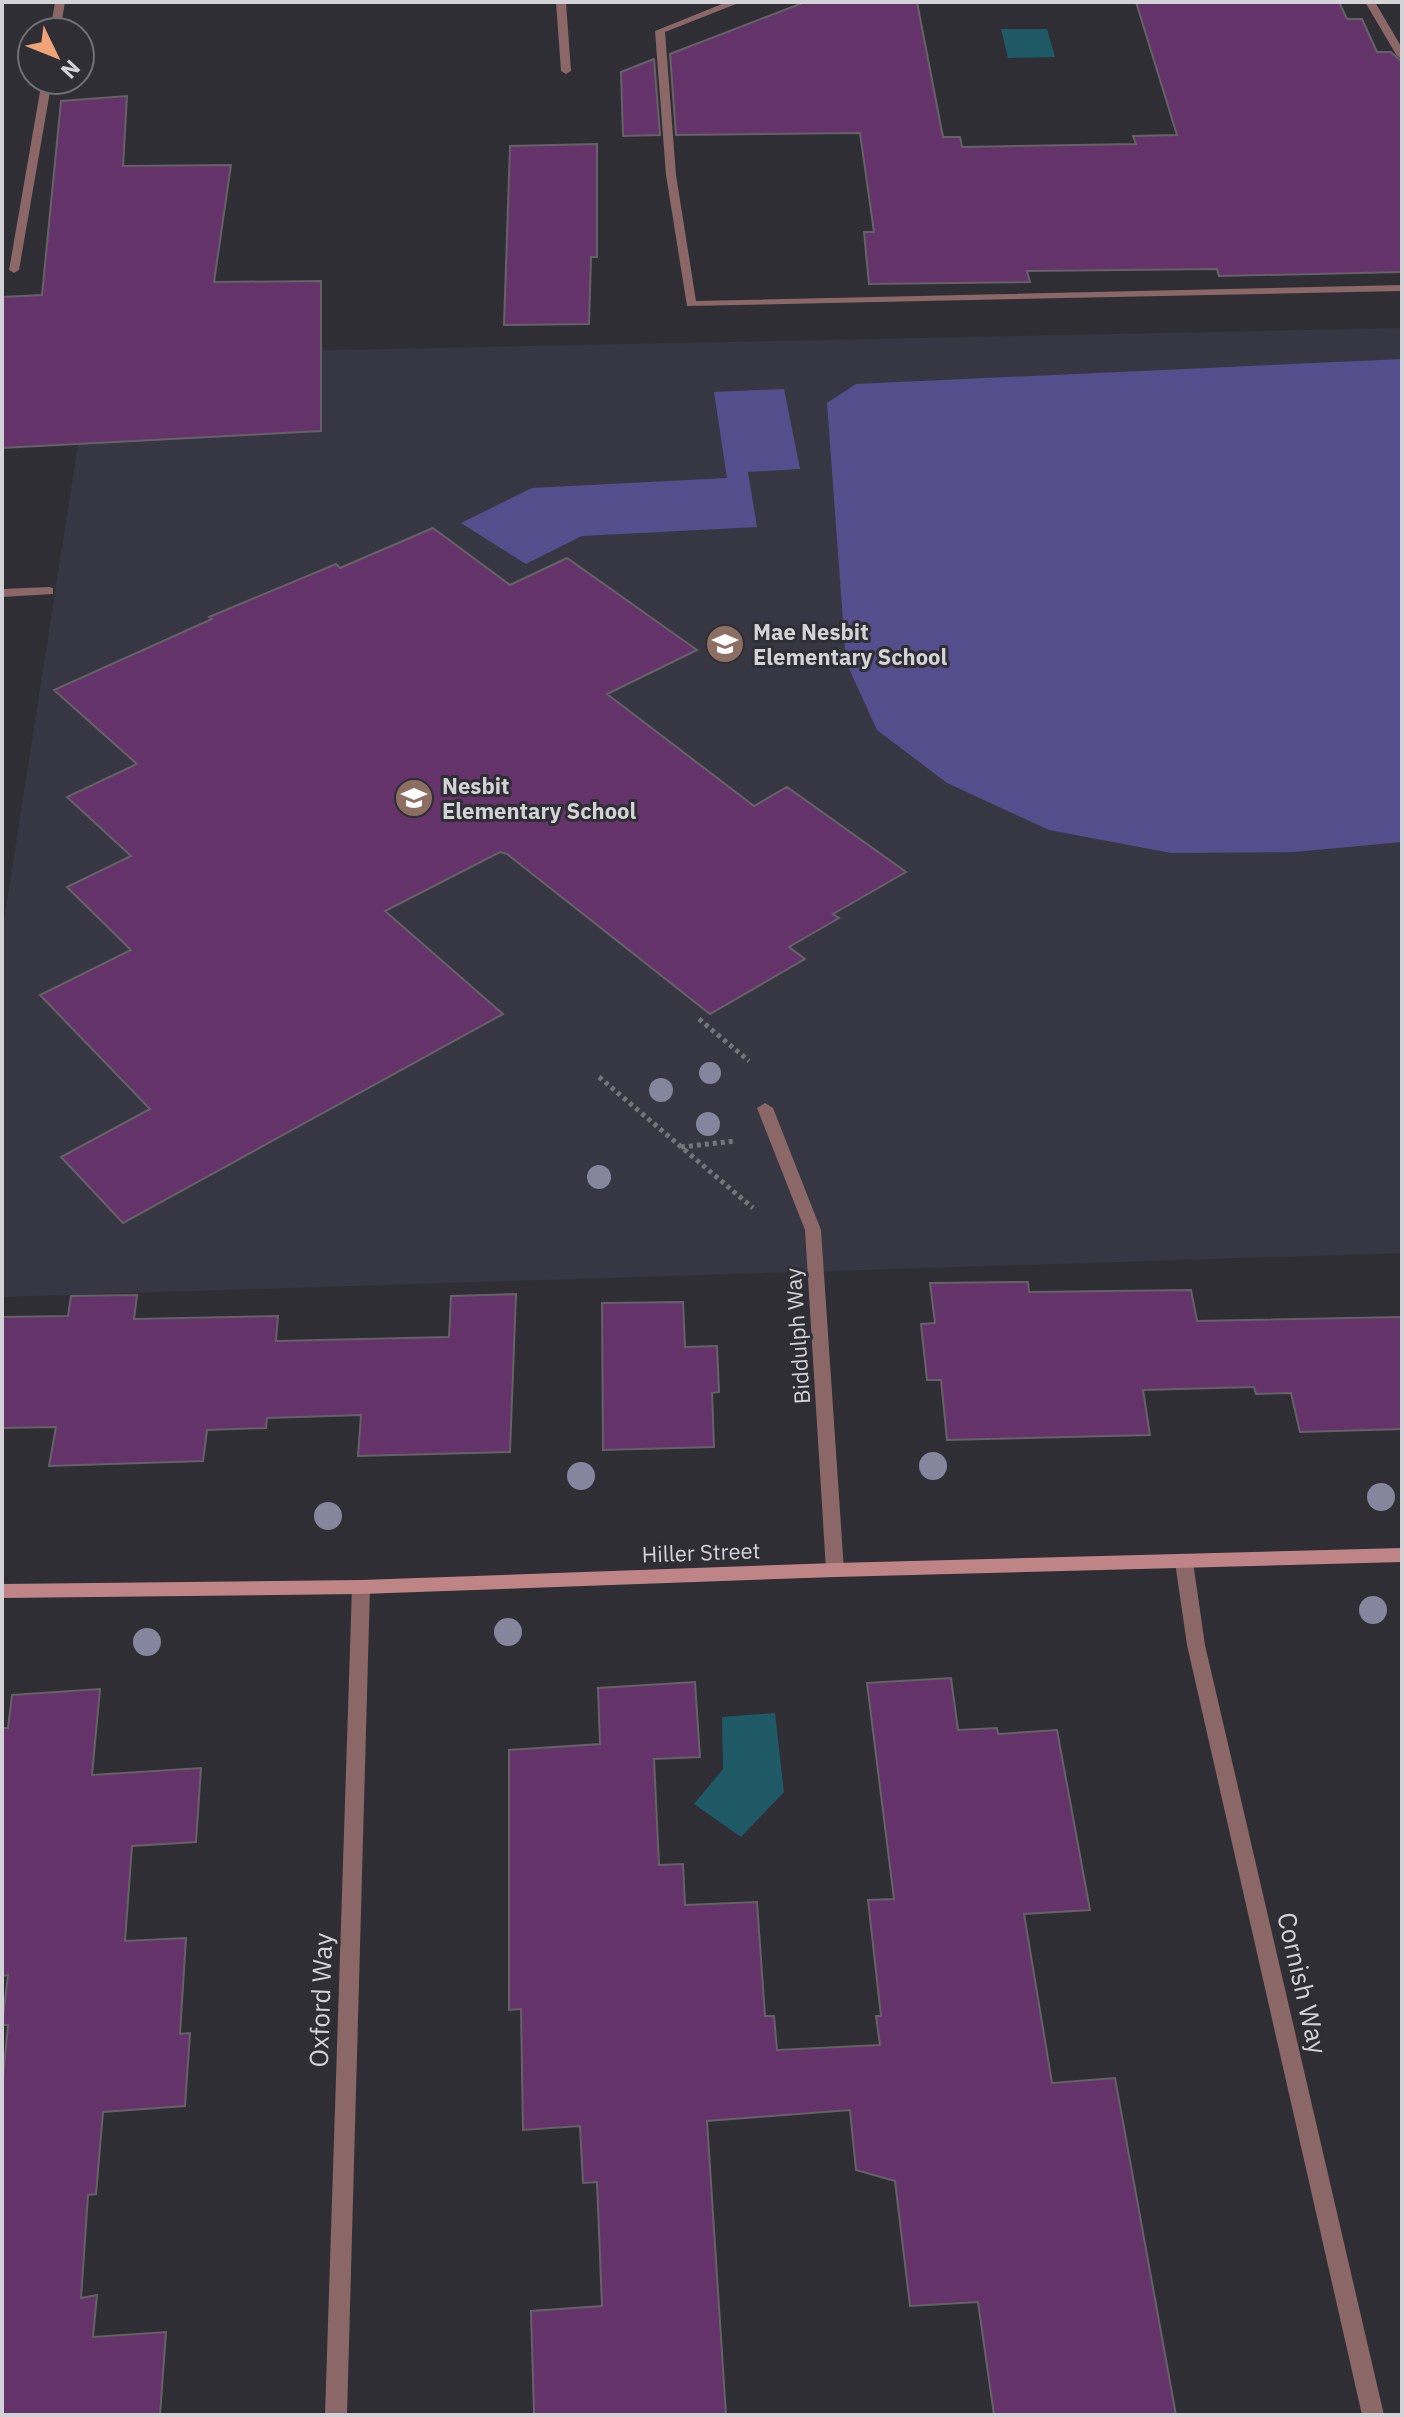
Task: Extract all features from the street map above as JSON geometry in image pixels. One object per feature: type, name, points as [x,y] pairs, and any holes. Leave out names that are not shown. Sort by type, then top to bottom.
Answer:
[{"type":"street","points":[[561,2],[566,71]]},
{"type":"street","points":[[736,2],[660,31],[671,175],[691,304],[1402,288]]},
{"type":"street","points":[[1370,2],[1402,56]]},
{"type":"street","points":[[14,270],[44,96]]},
{"type":"street","points":[[2,593],[49,591]]},
{"type":"street","name":"Biddulph Way","points":[[765,1108],[813,1230],[835,1570]]},
{"type":"street","name":"Hiller Street","points":[[2,1591],[361,1587],[835,1570],[1402,1555]]},
{"type":"street","name":"Cornish Way","points":[[1184,1562],[1196,1645],[1373,2415]]},
{"type":"street","name":"Oxford Way","points":[[336,2415],[361,1587]]},
{"type":"path","points":[[699,1019],[749,1061]]},
{"type":"path","points":[[599,1077],[753,1208]]},
{"type":"path","points":[[680,1147],[737,1140]]},
{"type":"shaded area","name":"Mae Nesbit Elementary School","points":[[1402,328],[1402,1253],[2,1297],[2,933],[92,355]]},
{"type":"shaded area","points":[[1402,359],[1402,842],[1294,852],[1171,853],[1049,830],[947,783],[877,730],[846,662],[827,403],[856,384]]},
{"type":"shaded area","points":[[784,389],[800,469],[748,472],[757,527],[582,536],[526,564],[461,523],[532,488],[727,478],[714,392]]},
{"type":"water","points":[[1001,29],[1047,29],[1055,57],[1008,58]]},
{"type":"water","points":[[775,1713],[784,1792],[741,1837],[694,1804],[723,1769],[722,1717]]},
{"type":"building","points":[[805,2],[917,2],[943,137],[960,137],[962,147],[1136,144],[1133,136],[1177,135],[1136,2],[1339,2],[1347,19],[1362,19],[1377,52],[1391,52],[1402,62],[1402,272],[1219,276],[1217,269],[1027,271],[1030,282],[869,284],[864,232],[874,232],[860,133],[676,135],[670,54]]},
{"type":"building","points":[[654,59],[660,135],[623,136],[621,72]]},
{"type":"building","points":[[127,96],[123,166],[231,165],[214,282],[321,281],[321,431],[2,448],[2,297],[42,295],[61,101]]},
{"type":"building","points":[[597,144],[597,257],[591,257],[589,324],[504,325],[510,146]]},
{"type":"building","points":[[433,528],[510,585],[567,558],[697,650],[607,694],[754,806],[787,787],[906,872],[833,914],[839,918],[789,947],[805,959],[710,1014],[507,854],[500,852],[385,911],[503,1014],[123,1223],[61,1157],[150,1109],[40,995],[131,950],[67,887],[131,856],[67,797],[137,764],[54,690],[212,619],[209,617],[336,564],[340,568]]},
{"type":"building","points":[[1028,1282],[1029,1292],[1191,1290],[1197,1321],[1402,1317],[1402,1429],[1300,1432],[1291,1393],[1256,1394],[1254,1387],[1143,1390],[1150,1435],[947,1440],[941,1380],[927,1380],[921,1324],[935,1323],[930,1283]]},
{"type":"building","points":[[516,1294],[510,1452],[358,1456],[361,1415],[267,1418],[266,1428],[207,1430],[203,1461],[49,1466],[56,1427],[2,1428],[2,1317],[68,1316],[71,1296],[137,1295],[134,1319],[278,1316],[276,1341],[449,1337],[451,1296]]},
{"type":"building","points":[[683,1302],[685,1347],[717,1346],[719,1392],[712,1393],[714,1447],[603,1450],[602,1303]]},
{"type":"building","points":[[951,1678],[958,1730],[997,1728],[998,1734],[1057,1730],[1090,1910],[1024,1914],[1052,2083],[1115,2078],[1176,2415],[994,2415],[978,2302],[910,2306],[895,2181],[856,2170],[850,2110],[707,2121],[726,2415],[534,2415],[531,2311],[602,2306],[597,2182],[583,2183],[580,2126],[523,2130],[521,2009],[509,2010],[509,1750],[600,1744],[598,1688],[695,1682],[700,1757],[654,1759],[659,1865],[683,1864],[685,1905],[757,1902],[765,2016],[774,2016],[777,2050],[880,2045],[876,2016],[881,2016],[868,1900],[894,1899],[867,1683]]},
{"type":"building","points":[[100,1689],[92,1775],[201,1768],[196,1842],[132,1846],[125,1941],[186,1938],[180,2034],[190,2033],[185,2106],[103,2112],[96,2194],[88,2195],[81,2298],[97,2295],[93,2337],[166,2332],[160,2415],[2,2415],[2,2088],[8,2025],[2,2025],[8,1975],[2,1976],[2,1728],[8,1728],[12,1695]]},
{"type":"place","name":"Mae Nesbit Elementary School","points":[[725,644]]},
{"type":"place","name":"Nesbit Elementary School","points":[[414,798]]}]
